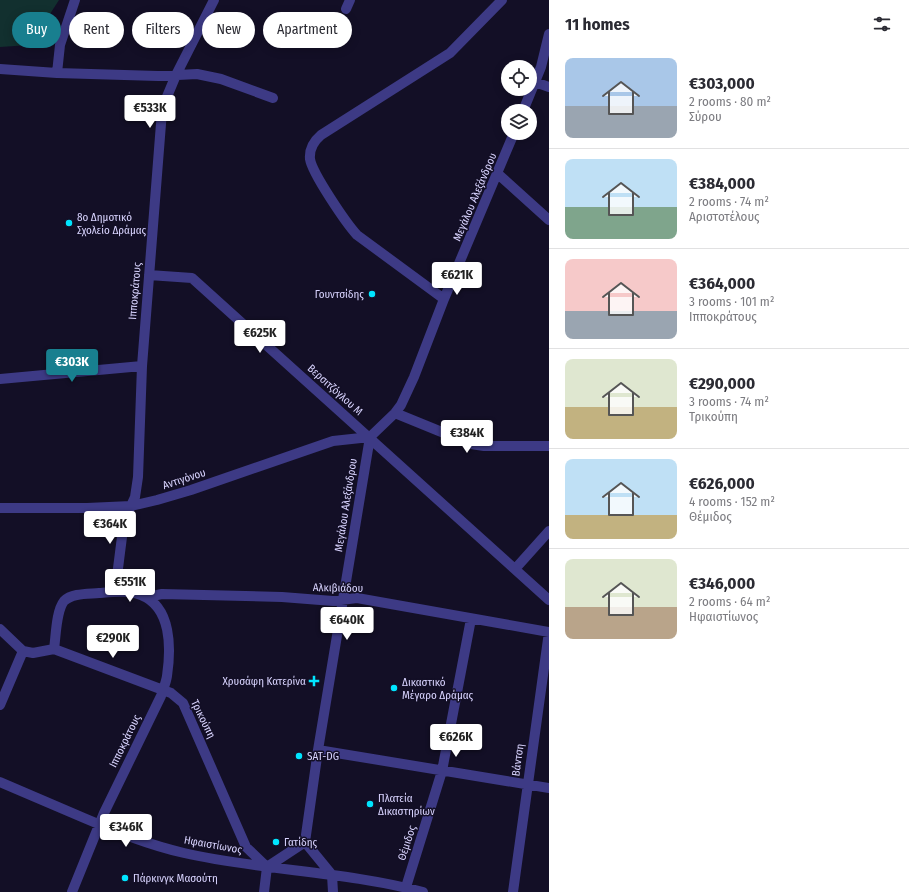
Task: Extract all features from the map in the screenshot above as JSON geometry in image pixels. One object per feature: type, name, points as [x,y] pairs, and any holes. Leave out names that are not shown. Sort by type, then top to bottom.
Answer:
[{"type":"street","points":[[57,73],[60,45],[75,0]]},
{"type":"street","name":"Ιπποκράτους","points":[[115,592],[124,521],[137,490],[142,366],[162,112],[176,75],[214,0]]},
{"type":"street","points":[[444,299],[363,241],[350,228],[311,165],[310,154],[313,143],[329,129],[450,53],[502,0]]},
{"type":"street","points":[[537,77],[544,58],[549,34]]},
{"type":"street","points":[[0,69],[57,73],[197,74],[221,79],[274,98]]},
{"type":"street","points":[[537,83],[549,87]]},
{"type":"street","name":"Μεγάλου Αλεξάνδρου","points":[[305,842],[318,750],[370,437],[395,413],[401,405],[414,377],[444,299],[511,140]]},
{"type":"street","points":[[498,174],[549,220]]},
{"type":"street","name":"Βερσιτζόγλου Μ","points":[[149,275],[192,278],[549,600]]},
{"type":"street","points":[[0,379],[142,366]]},
{"type":"street","points":[[395,413],[471,444],[484,446],[549,446]]},
{"type":"street","name":"Αντιγόνου","points":[[0,508],[87,508],[131,506],[191,490],[333,441],[370,437]]},
{"type":"street","points":[[515,569],[549,531]]},
{"type":"street","points":[[0,629],[23,651],[33,653],[54,649],[59,611],[64,601],[74,595],[115,592],[133,593],[143,595],[150,600]]},
{"type":"street","name":"Αλκιβιάδου","points":[[150,600],[157,595],[162,594],[282,596],[333,601],[357,598],[549,632]]},
{"type":"street","name":"Ιπποκράτους","points":[[72,892],[99,824],[163,690],[167,676],[168,635],[165,620],[157,606],[150,600]]},
{"type":"street","name":"Θέμιδος","points":[[406,887],[442,771],[471,619]]},
{"type":"street","name":"Βάντση","points":[[512,892],[549,632]]},
{"type":"street","name":"Τρικούπη","points":[[54,649],[163,690],[176,697],[183,703],[246,847],[267,867]]},
{"type":"street","points":[[0,705],[23,651]]},
{"type":"street","points":[[318,750],[549,788]]},
{"type":"street","name":"Ηφαιστίωνος","points":[[0,782],[155,846],[184,853],[267,867],[332,875],[406,887],[423,892]]},
{"type":"street","points":[[264,892],[267,867],[305,842],[332,875],[333,892]]},
{"type":"green space","points":[[0,0],[59,0],[51,12],[12,12],[12,46],[0,47]]},
{"type":"place","name":"8ο Δημοτικό Σχολείο Δράμας","points":[[69,223]]},
{"type":"place","name":"Γουντσίδης","points":[[372,294]]},
{"type":"place","name":"Χρυσάφη Κατερίνα","points":[[314,681]]},
{"type":"place","name":"Δικαστικό Μέγαρο Δράμας","points":[[394,688]]},
{"type":"place","name":"SAT-DG","points":[[299,756]]},
{"type":"place","name":"Πλατεία Δικαστηρίων","points":[[370,804]]},
{"type":"place","name":"Γατίδης","points":[[276,842]]},
{"type":"place","name":"Πάρκινγκ Μασούτη","points":[[125,878]]}]
